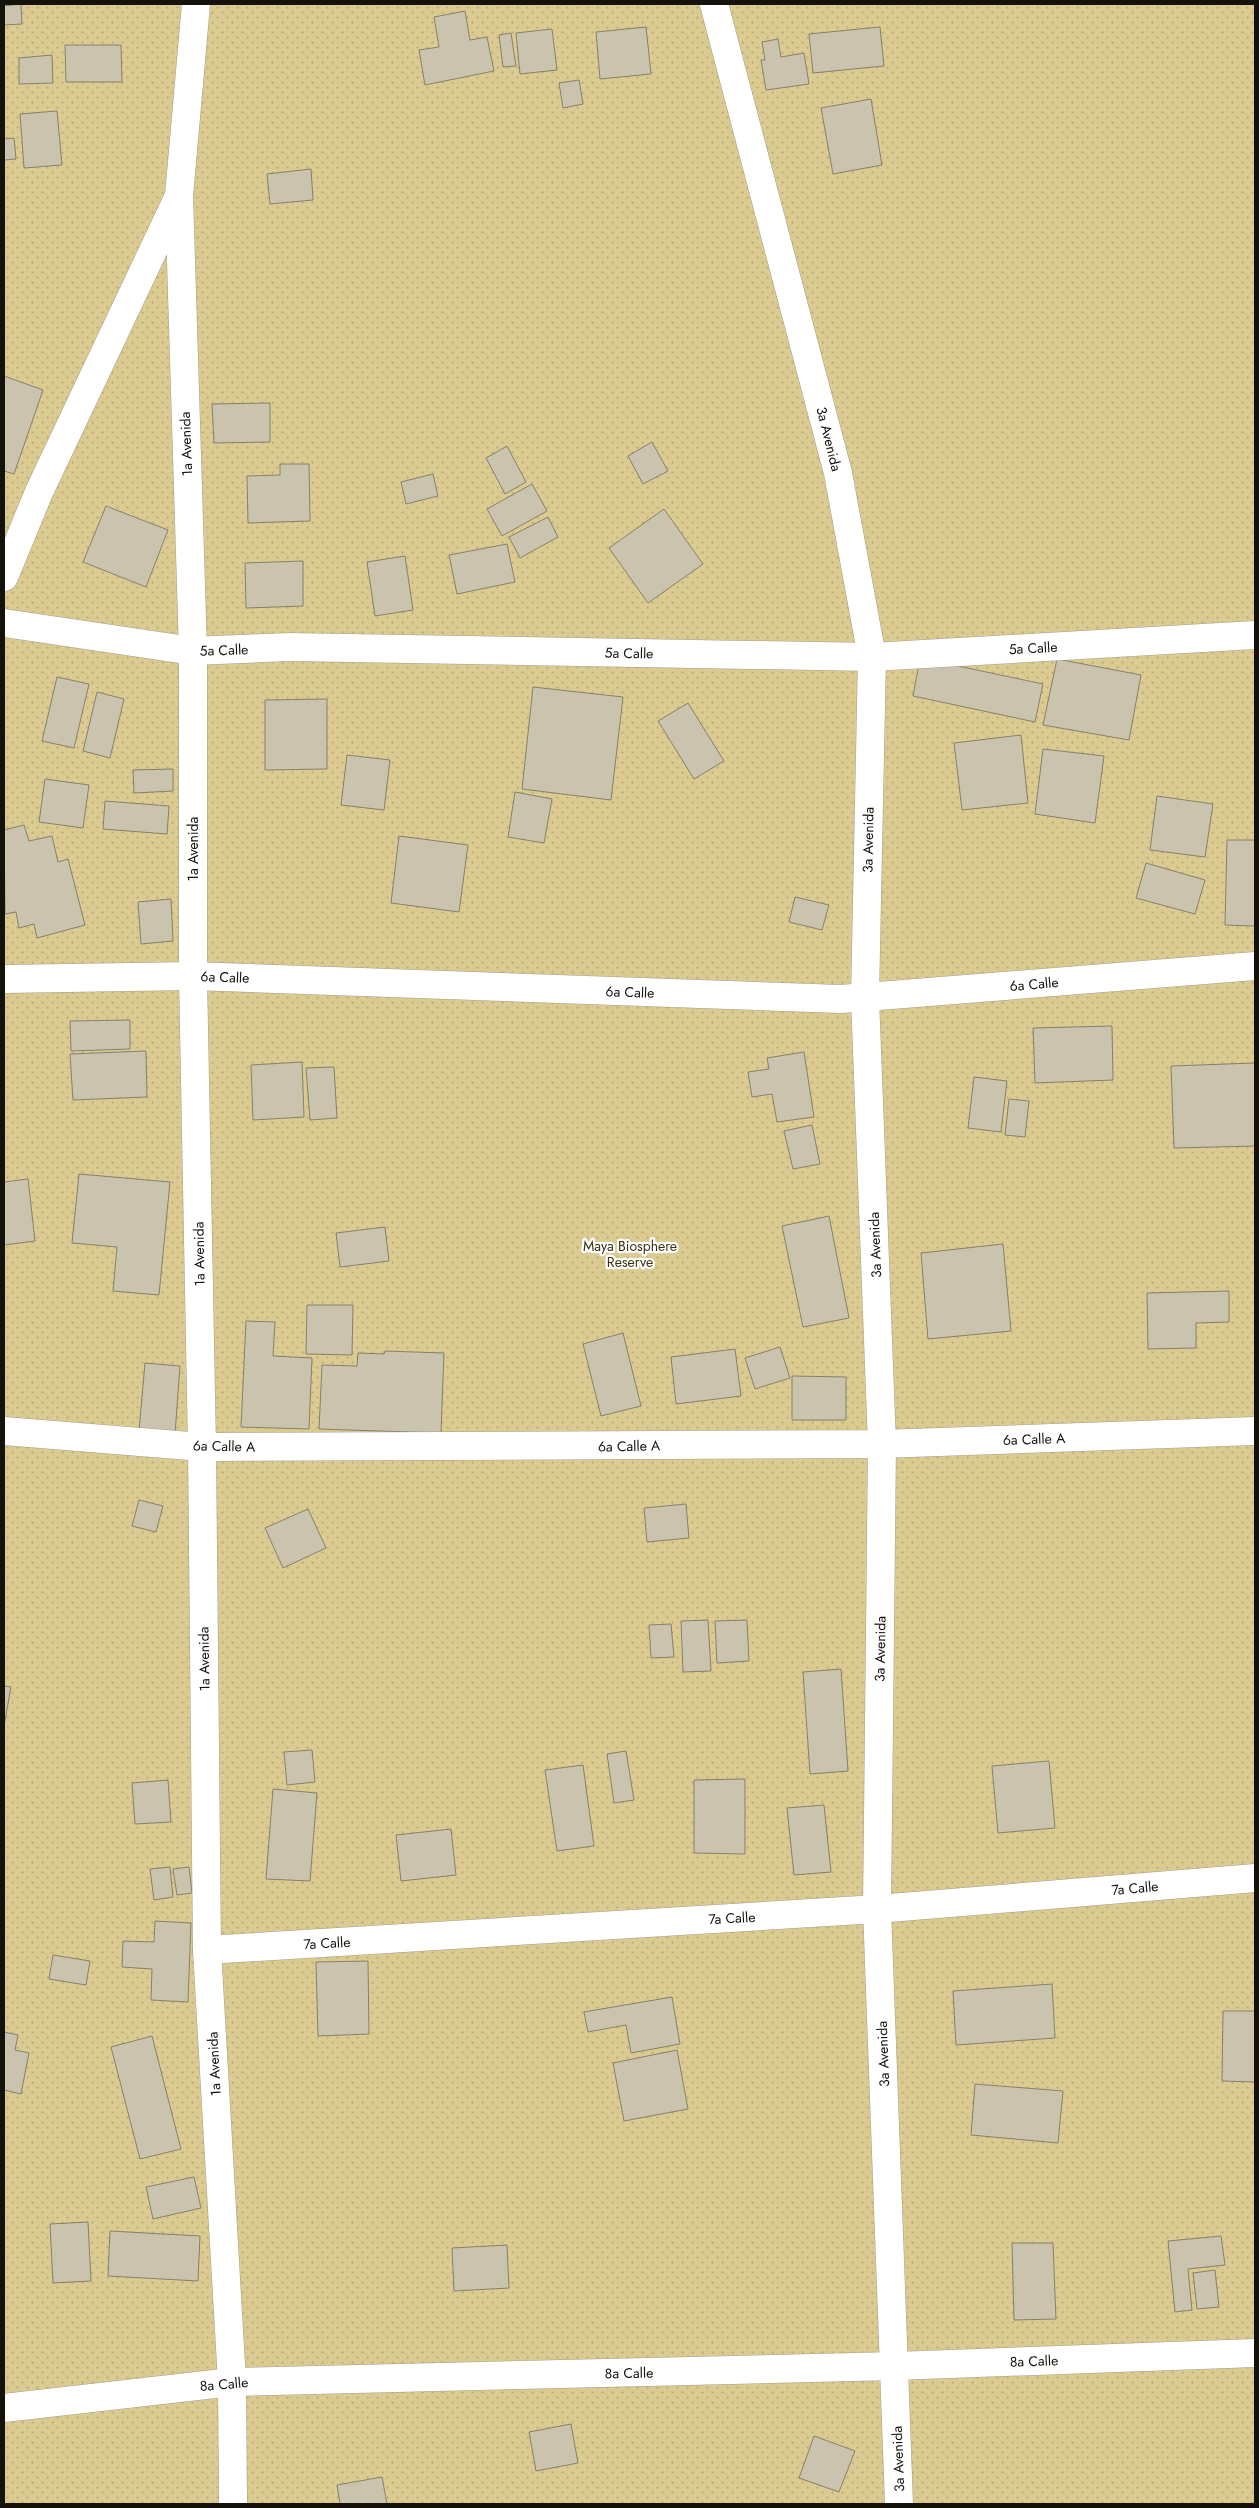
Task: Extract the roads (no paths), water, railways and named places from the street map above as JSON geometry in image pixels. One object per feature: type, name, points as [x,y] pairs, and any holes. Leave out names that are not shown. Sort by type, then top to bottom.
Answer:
[{"type":"street","name":"1a Avenida","points":[[196,4],[178,196],[193,651],[193,976],[202,1447],[207,1950],[232,2382],[233,2504]]},
{"type":"street","name":"3a Avenida","points":[[714,4],[838,473],[872,657],[865,998],[882,1444],[877,1909],[899,2504]]},
{"type":"street","points":[[4,577],[39,492],[178,196]]},
{"type":"street","name":"5a Calle","points":[[4,623],[193,651],[289,647],[872,657],[1255,635]]},
{"type":"street","name":"6a Calle","points":[[4,979],[193,976],[865,998],[1255,966]]},
{"type":"street","name":"6a Calle A","points":[[4,1431],[202,1447],[882,1444],[1255,1431]]},
{"type":"street","name":"7a Calle","points":[[207,1950],[877,1909],[1255,1878]]},
{"type":"street","name":"8a Calle","points":[[4,2408],[232,2382],[895,2366],[1255,2353]]},
{"type":"park label","name":"Maya Biosphere Reserve","points":[[630,1254]]}]
